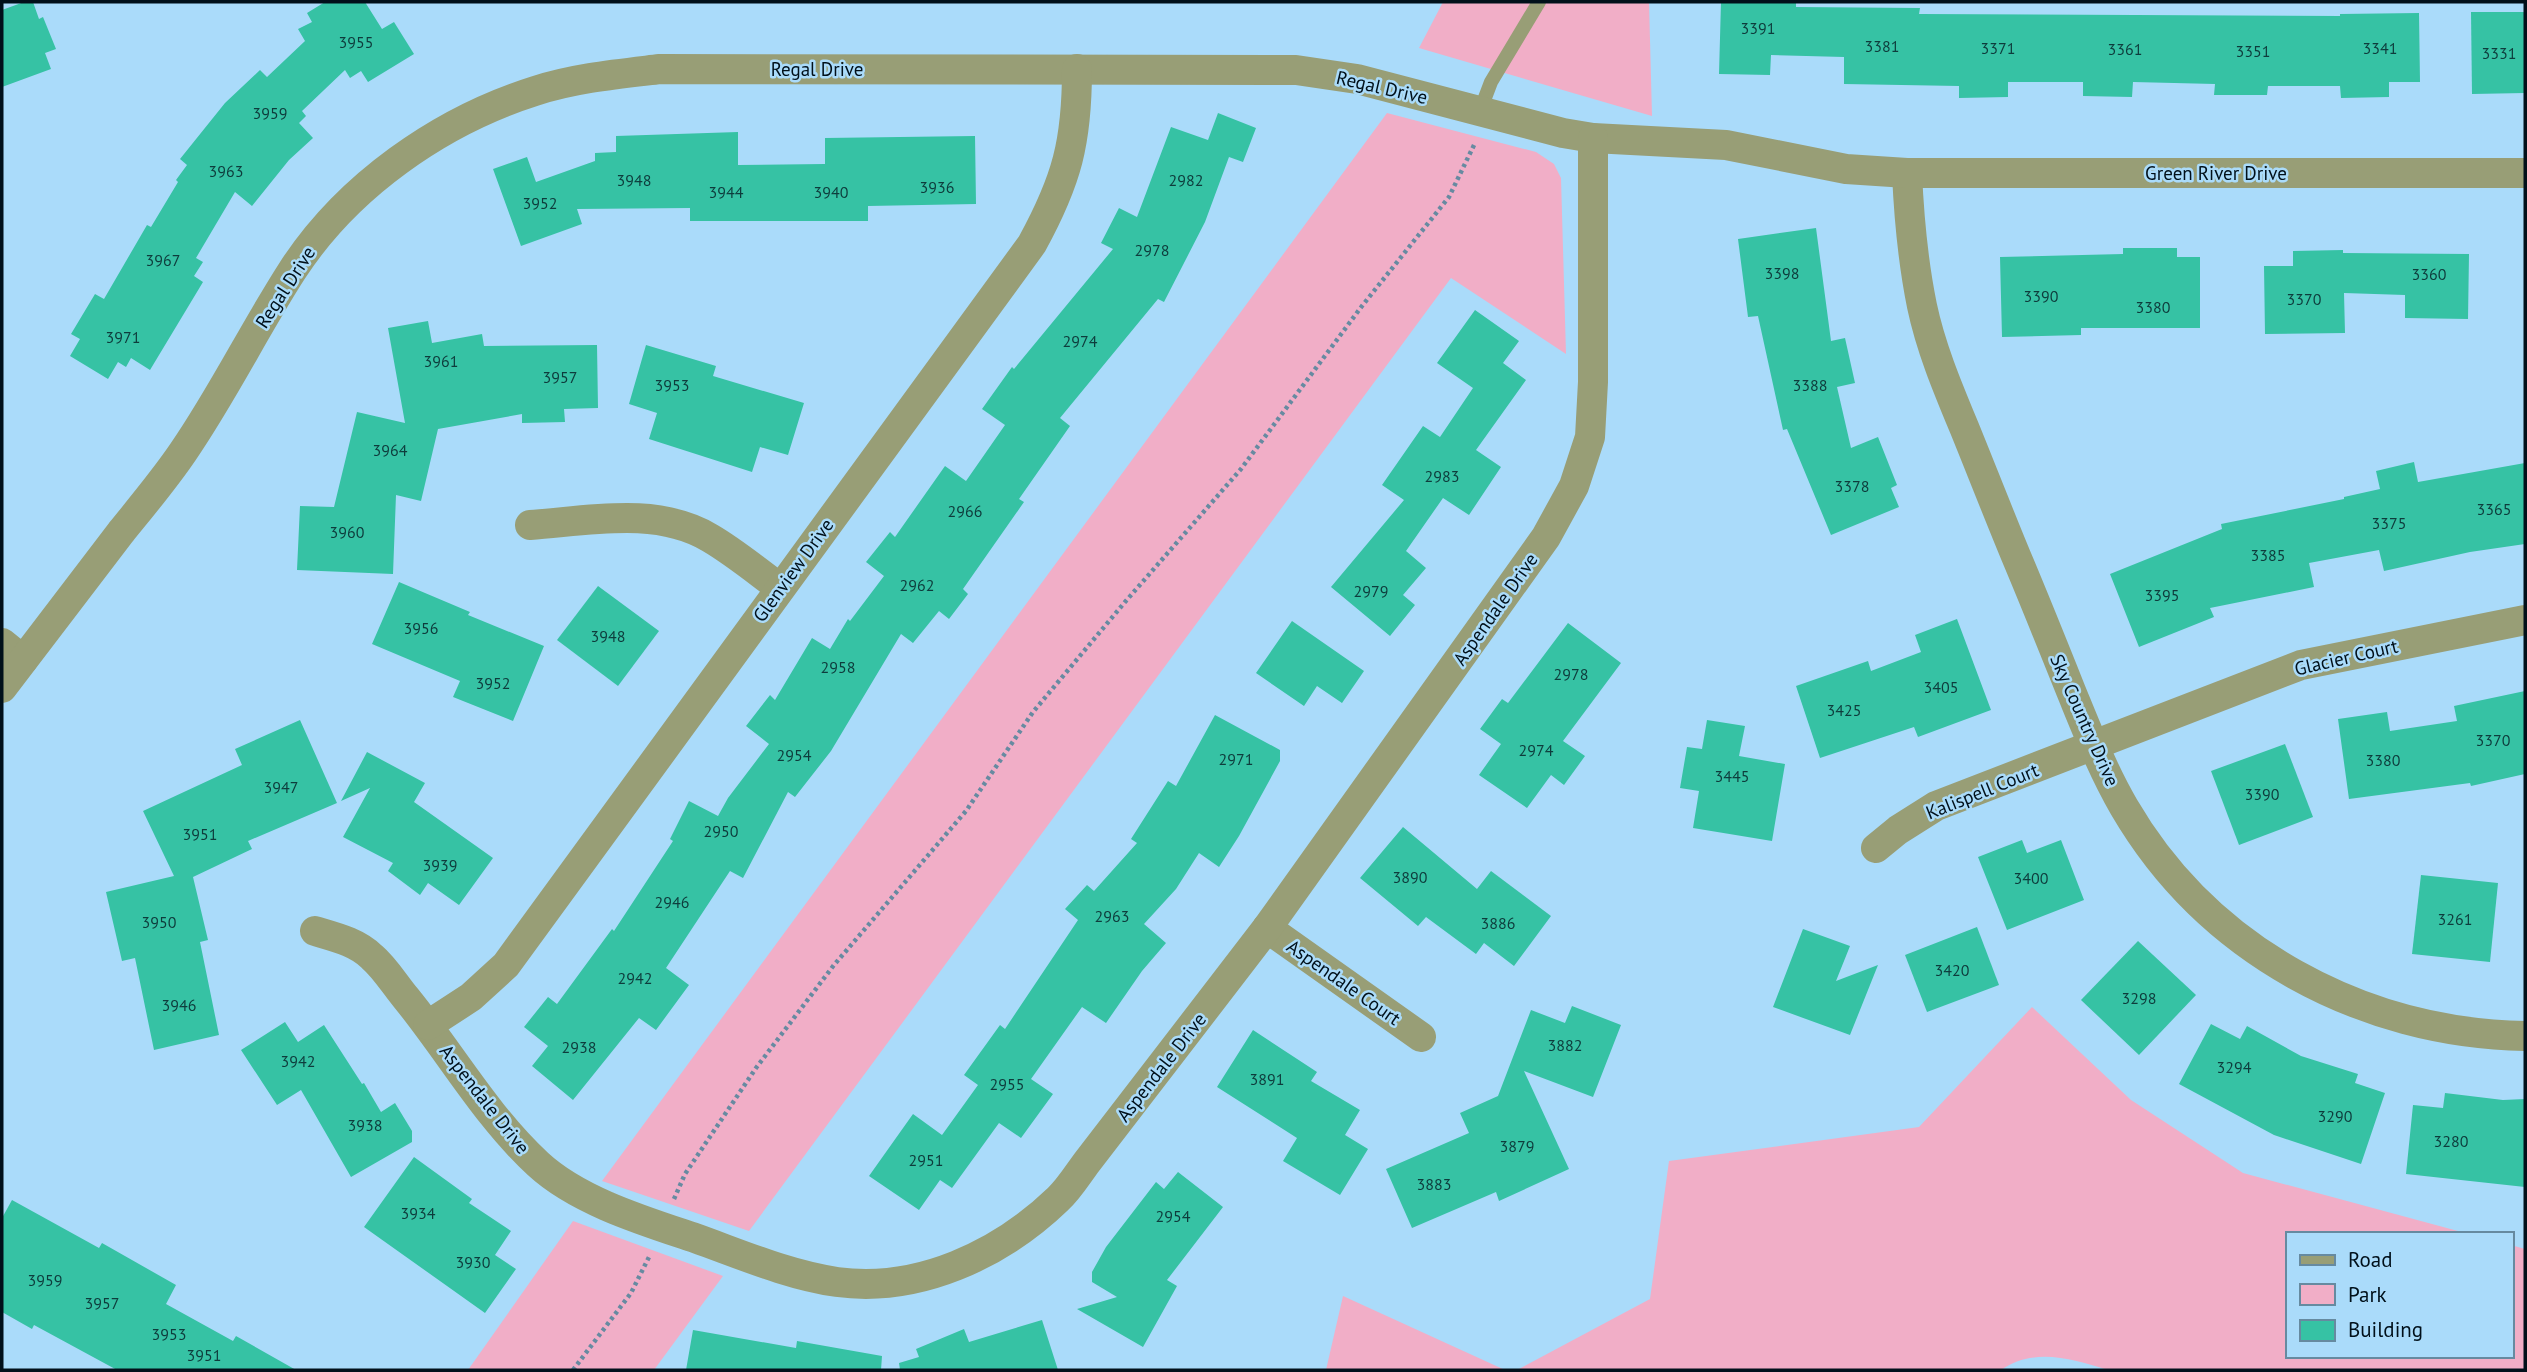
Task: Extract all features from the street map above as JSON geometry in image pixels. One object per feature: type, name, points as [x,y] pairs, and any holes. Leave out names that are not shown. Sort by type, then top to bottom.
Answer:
[{"type":"street","name":"Regal Drive","points":[[2,688],[13,651],[183,452],[294,268],[330,222],[375,179],[423,144],[479,113],[535,91],[595,76],[660,69],[1296,70],[1357,79],[1563,133],[1593,138],[1726,145],[1846,169],[1907,173]]},
{"type":"street","name":"Glenview Drive","points":[[428,1025],[471,998],[506,964],[1032,243],[1054,203],[1070,156],[1077,112],[1077,69]]},
{"type":"street","name":"Aspendale Drive","points":[[315,931],[346,940],[372,956],[428,1025],[507,1133],[540,1166],[580,1192],[661,1227],[790,1270],[836,1282],[881,1283],[932,1274],[979,1257],[1023,1230],[1059,1198],[1267,928],[1546,537],[1574,486],[1590,436],[1593,382],[1593,138]]},
{"type":"street","name":"Green River Drive","points":[[1907,173],[2525,173]]},
{"type":"street","name":"Sky Country Drive","points":[[1907,173],[1910,239],[1923,308],[1943,377],[2094,747],[2124,808],[2164,864],[2207,911],[2260,954],[2315,987],[2368,1009],[2427,1026],[2486,1035],[2525,1036]]},
{"type":"street","points":[[530,524],[634,518],[674,523],[708,536],[780,587]]},
{"type":"street","name":"Glacier Court","points":[[2094,747],[2301,665],[2525,620]]},
{"type":"street","name":"Kalispell Court","points":[[1876,848],[1898,830],[1936,806],[2094,747]]},
{"type":"street","name":"Aspendale Court","points":[[1267,928],[1421,1037]]},
{"type":"lane","points":[[1480,111],[1492,82],[1539,2]]},
{"type":"path","points":[[573,1370],[631,1293],[685,1174],[756,1068],[834,965],[966,811],[1034,712],[1125,602],[1241,470],[1362,306],[1449,197],[1476,142],[1480,111]]},
{"type":"green space","points":[[1443,2],[1649,2],[1652,116],[1419,48]]},
{"type":"green space","points":[[1387,113],[1536,152],[1554,164],[1561,178],[1566,354],[1451,278],[749,1231],[602,1181]]},
{"type":"green space","points":[[2032,1007],[2131,1100],[2243,1173],[2462,1232],[2286,1232],[2286,1358],[2513,1358],[2513,1246],[2525,1249],[2525,1370],[2108,1370],[2067,1359],[2040,1357],[2013,1363],[2001,1370],[1517,1370],[1650,1299],[1669,1161],[1919,1127]]},
{"type":"green space","points":[[573,1221],[723,1276],[654,1370],[468,1370]]},
{"type":"green space","points":[[1343,1296],[1505,1370],[1326,1370]]},
{"type":"building","points":[[24,2],[33,2],[39,19],[43,17],[56,49],[45,53],[51,69],[2,87],[2,10]]},
{"type":"building","points":[[325,2],[365,2],[382,29],[394,22],[414,54],[368,82],[361,71],[350,78],[345,70],[302,111],[306,116],[299,123],[313,138],[289,160],[252,206],[235,192],[196,258],[203,262],[194,276],[203,282],[150,370],[131,358],[126,367],[118,362],[108,379],[70,356],[80,339],[71,334],[95,294],[104,299],[147,225],[151,227],[187,165],[180,159],[225,103],[260,70],[267,77],[305,41],[298,29],[312,22],[307,13]]},
{"type":"building","points":[[1721,2],[1796,2],[1796,7],[1920,8],[1919,14],[2340,16],[2419,13],[2420,82],[2389,82],[2389,97],[2341,98],[2340,86],[2268,86],[2267,95],[2214,95],[2215,84],[2133,82],[2132,97],[2083,96],[2083,82],[2008,82],[2008,97],[1959,98],[1959,86],[1844,84],[1844,57],[1771,55],[1770,75],[1719,74]]},
{"type":"building","points":[[2471,12],[2525,12],[2525,93],[2472,94]]},
{"type":"building","points":[[1218,113],[1256,128],[1243,162],[1229,157],[1205,222],[1164,302],[1158,299],[1060,418],[1070,426],[1019,499],[1024,502],[963,589],[968,594],[949,619],[939,611],[913,643],[901,634],[831,751],[795,797],[788,792],[743,878],[730,871],[666,968],[689,985],[656,1030],[639,1018],[573,1100],[532,1066],[548,1046],[524,1027],[548,997],[557,1004],[612,929],[614,931],[673,841],[670,839],[689,801],[718,816],[728,798],[769,744],[746,726],[770,695],[775,700],[812,638],[830,649],[848,619],[850,621],[884,576],[866,562],[890,532],[895,537],[945,466],[966,481],[1005,425],[982,409],[1012,367],[1014,369],[1113,249],[1101,243],[1119,208],[1137,217],[1171,127],[1208,140]]},
{"type":"building","points":[[738,132],[738,165],[825,164],[825,138],[975,136],[976,204],[868,206],[868,221],[690,221],[690,208],[577,209],[582,224],[521,246],[493,169],[527,157],[536,182],[595,161],[595,153],[616,152],[616,136]]},
{"type":"building","points":[[1816,228],[1831,341],[1845,338],[1855,383],[1837,387],[1851,448],[1878,437],[1897,485],[1891,488],[1899,507],[1831,535],[1787,429],[1783,430],[1758,316],[1748,317],[1738,239]]},
{"type":"building","points":[[2123,248],[2177,248],[2177,257],[2200,257],[2200,328],[2081,328],[2081,335],[2002,337],[2000,257],[2123,254]]},
{"type":"building","points":[[2343,250],[2343,253],[2469,254],[2468,319],[2405,318],[2405,295],[2344,293],[2345,333],[2265,334],[2264,266],[2293,266],[2293,251]]},
{"type":"building","points":[[1475,310],[1519,341],[1503,363],[1526,380],[1476,450],[1501,467],[1469,515],[1443,498],[1406,551],[1426,568],[1403,595],[1415,605],[1390,636],[1331,587],[1404,500],[1382,485],[1423,426],[1440,437],[1473,388],[1437,363]]},
{"type":"building","points":[[428,321],[432,343],[482,334],[484,346],[597,345],[598,408],[564,409],[565,422],[522,423],[522,414],[438,429],[421,501],[396,495],[393,574],[297,570],[300,506],[334,507],[357,412],[405,423],[388,328]]},
{"type":"building","points":[[646,345],[716,366],[713,376],[804,403],[788,455],[760,447],[752,472],[649,439],[657,413],[629,404]]},
{"type":"building","points":[[2414,462],[2418,482],[2525,463],[2525,544],[2470,552],[2384,571],[2379,550],[2309,563],[2314,587],[2210,608],[2214,617],[2139,647],[2110,574],[2222,529],[2221,524],[2380,489],[2376,471]]},
{"type":"building","points":[[399,582],[470,612],[468,615],[544,646],[513,721],[453,697],[460,681],[372,644]]},
{"type":"building","points":[[598,586],[659,631],[618,686],[557,640]]},
{"type":"building","points":[[1957,619],[1991,710],[1918,737],[1914,727],[1820,758],[1796,686],[1868,661],[1871,671],[1921,652],[1915,635]]},
{"type":"building","points":[[1292,621],[1364,671],[1342,703],[1317,686],[1304,706],[1256,673]]},
{"type":"building","points":[[1568,623],[1621,663],[1563,741],[1585,756],[1564,785],[1551,775],[1527,808],[1479,775],[1501,744],[1480,729],[1502,699],[1508,703]]},
{"type":"building","points":[[2525,691],[2525,774],[2471,786],[2470,783],[2349,799],[2338,719],[2387,712],[2390,731],[2457,721],[2454,706]]},
{"type":"building","points":[[1215,715],[1280,750],[1280,761],[1239,836],[1219,867],[1199,853],[1176,889],[1144,924],[1166,943],[1142,971],[1106,1023],[1082,1007],[1031,1079],[1053,1094],[1021,1138],[999,1123],[952,1188],[940,1180],[919,1210],[869,1176],[913,1114],[942,1135],[978,1085],[964,1075],[1000,1025],[1005,1029],[1078,920],[1065,909],[1087,885],[1094,891],[1137,843],[1131,839],[1168,781],[1176,786]]},
{"type":"building","points":[[300,720],[337,803],[248,841],[252,849],[193,877],[208,940],[200,942],[219,1035],[154,1050],[135,958],[122,961],[106,892],[174,876],[143,811],[242,765],[235,749]]},
{"type":"building","points":[[1707,720],[1745,726],[1739,756],[1785,764],[1772,841],[1693,828],[1699,791],[1680,788],[1687,747],[1702,749]]},
{"type":"building","points":[[2285,744],[2313,817],[2239,845],[2211,771]]},
{"type":"building","points":[[367,752],[425,783],[414,802],[493,858],[459,905],[428,883],[420,895],[388,871],[393,863],[343,837],[370,788],[341,801]]},
{"type":"building","points":[[1403,827],[1477,889],[1491,871],[1551,916],[1514,966],[1484,943],[1476,954],[1426,917],[1418,926],[1360,878]]},
{"type":"building","points":[[2022,840],[2027,853],[2061,840],[2084,900],[2007,930],[1978,857]]},
{"type":"building","points":[[2421,875],[2498,883],[2490,962],[2412,954]]},
{"type":"building","points":[[1977,927],[1999,985],[1927,1012],[1905,955]]},
{"type":"building","points":[[1803,929],[1850,946],[1836,981],[1878,965],[1850,1035],[1773,1007]]},
{"type":"building","points":[[2138,941],[2196,995],[2139,1055],[2081,1000]]},
{"type":"building","points":[[1572,1006],[1621,1025],[1593,1097],[1524,1071],[1569,1169],[1499,1201],[1496,1192],[1412,1228],[1386,1169],[1469,1133],[1460,1113],[1498,1096],[1531,1010],[1565,1023]]},
{"type":"building","points":[[285,1022],[298,1042],[324,1025],[381,1112],[395,1103],[412,1131],[412,1142],[351,1177],[301,1090],[277,1105],[241,1050]]},
{"type":"building","points":[[2211,1024],[2240,1039],[2247,1026],[2301,1056],[2358,1074],[2355,1083],[2385,1093],[2361,1164],[2274,1135],[2179,1084]]},
{"type":"building","points":[[1253,1030],[1317,1072],[1311,1081],[1360,1110],[1345,1135],[1368,1149],[1340,1195],[1283,1161],[1297,1138],[1217,1087]]},
{"type":"building","points":[[2445,1093],[2503,1100],[2525,1099],[2525,1187],[2406,1174],[2413,1105],[2443,1108]]},
{"type":"building","points":[[414,1157],[472,1199],[469,1203],[511,1231],[495,1255],[516,1269],[485,1313],[364,1227]]},
{"type":"building","points":[[1178,1172],[1223,1207],[1167,1280],[1177,1286],[1143,1347],[1077,1309],[1117,1297],[1092,1282],[1092,1272],[1106,1247],[1156,1182],[1164,1189]]},
{"type":"building","points":[[12,1200],[99,1248],[102,1243],[176,1285],[166,1304],[233,1341],[236,1336],[296,1370],[117,1370],[34,1325],[32,1329],[2,1312],[2,1218]]},
{"type":"building","points":[[1042,1320],[1058,1370],[900,1370],[899,1363],[919,1357],[916,1349],[964,1329],[969,1342]]},
{"type":"building","points":[[693,1330],[796,1348],[797,1341],[882,1356],[881,1370],[686,1370]]}]
